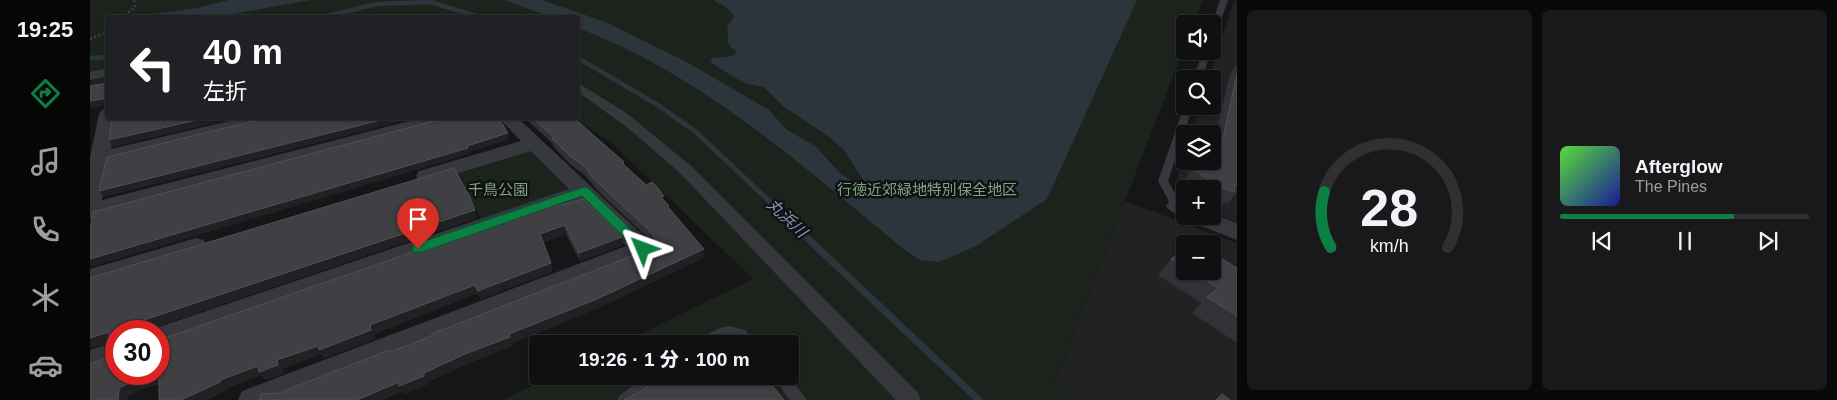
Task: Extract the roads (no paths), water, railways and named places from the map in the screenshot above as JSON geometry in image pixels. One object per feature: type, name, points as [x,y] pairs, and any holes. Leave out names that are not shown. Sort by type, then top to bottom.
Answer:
[{"type":"street","points":[[90,76],[105,73]]},
{"type":"street","points":[[580,88],[617,112],[653,139],[685,169],[910,400]]},
{"type":"street","points":[[90,112],[105,109]]},
{"type":"street","points":[[90,208],[97,154],[106,120]]},
{"type":"street","points":[[97,154],[254,120]]},
{"type":"street","points":[[90,212],[433,120]]},
{"type":"street","points":[[252,400],[643,249],[510,120]]},
{"type":"street","points":[[403,183],[536,143]]},
{"type":"street","points":[[170,334],[584,191]]},
{"type":"street","points":[[1219,225],[1237,232]]},
{"type":"street","points":[[90,278],[213,241]]},
{"type":"street","points":[[90,362],[105,357]]},
{"type":"lane","points":[[1219,15],[1224,0]]},
{"type":"lane","points":[[1176,200],[1163,181],[1185,115]]},
{"type":"lane","points":[[717,335],[735,331],[745,335]]},
{"type":"lane","points":[[625,400],[646,385]]},
{"type":"lane","points":[[786,385],[799,400]]},
{"type":"waterway","name":"丸浜川","points":[[331,15],[377,4],[431,2],[472,15]]},
{"type":"waterway","name":"丸浜川","points":[[90,58],[105,57]]},
{"type":"waterway","name":"丸浜川","points":[[580,59],[656,104]]},
{"type":"waterway","name":"丸浜川","points":[[655,103],[696,132],[805,235]]},
{"type":"waterway","name":"丸浜川","points":[[803,234],[979,400]]},
{"type":"park label","name":"千鳥公園","points":[[498,189]]},
{"type":"park label","name":"行徳近郊緑地特別保全地区","points":[[927,189]]}]
